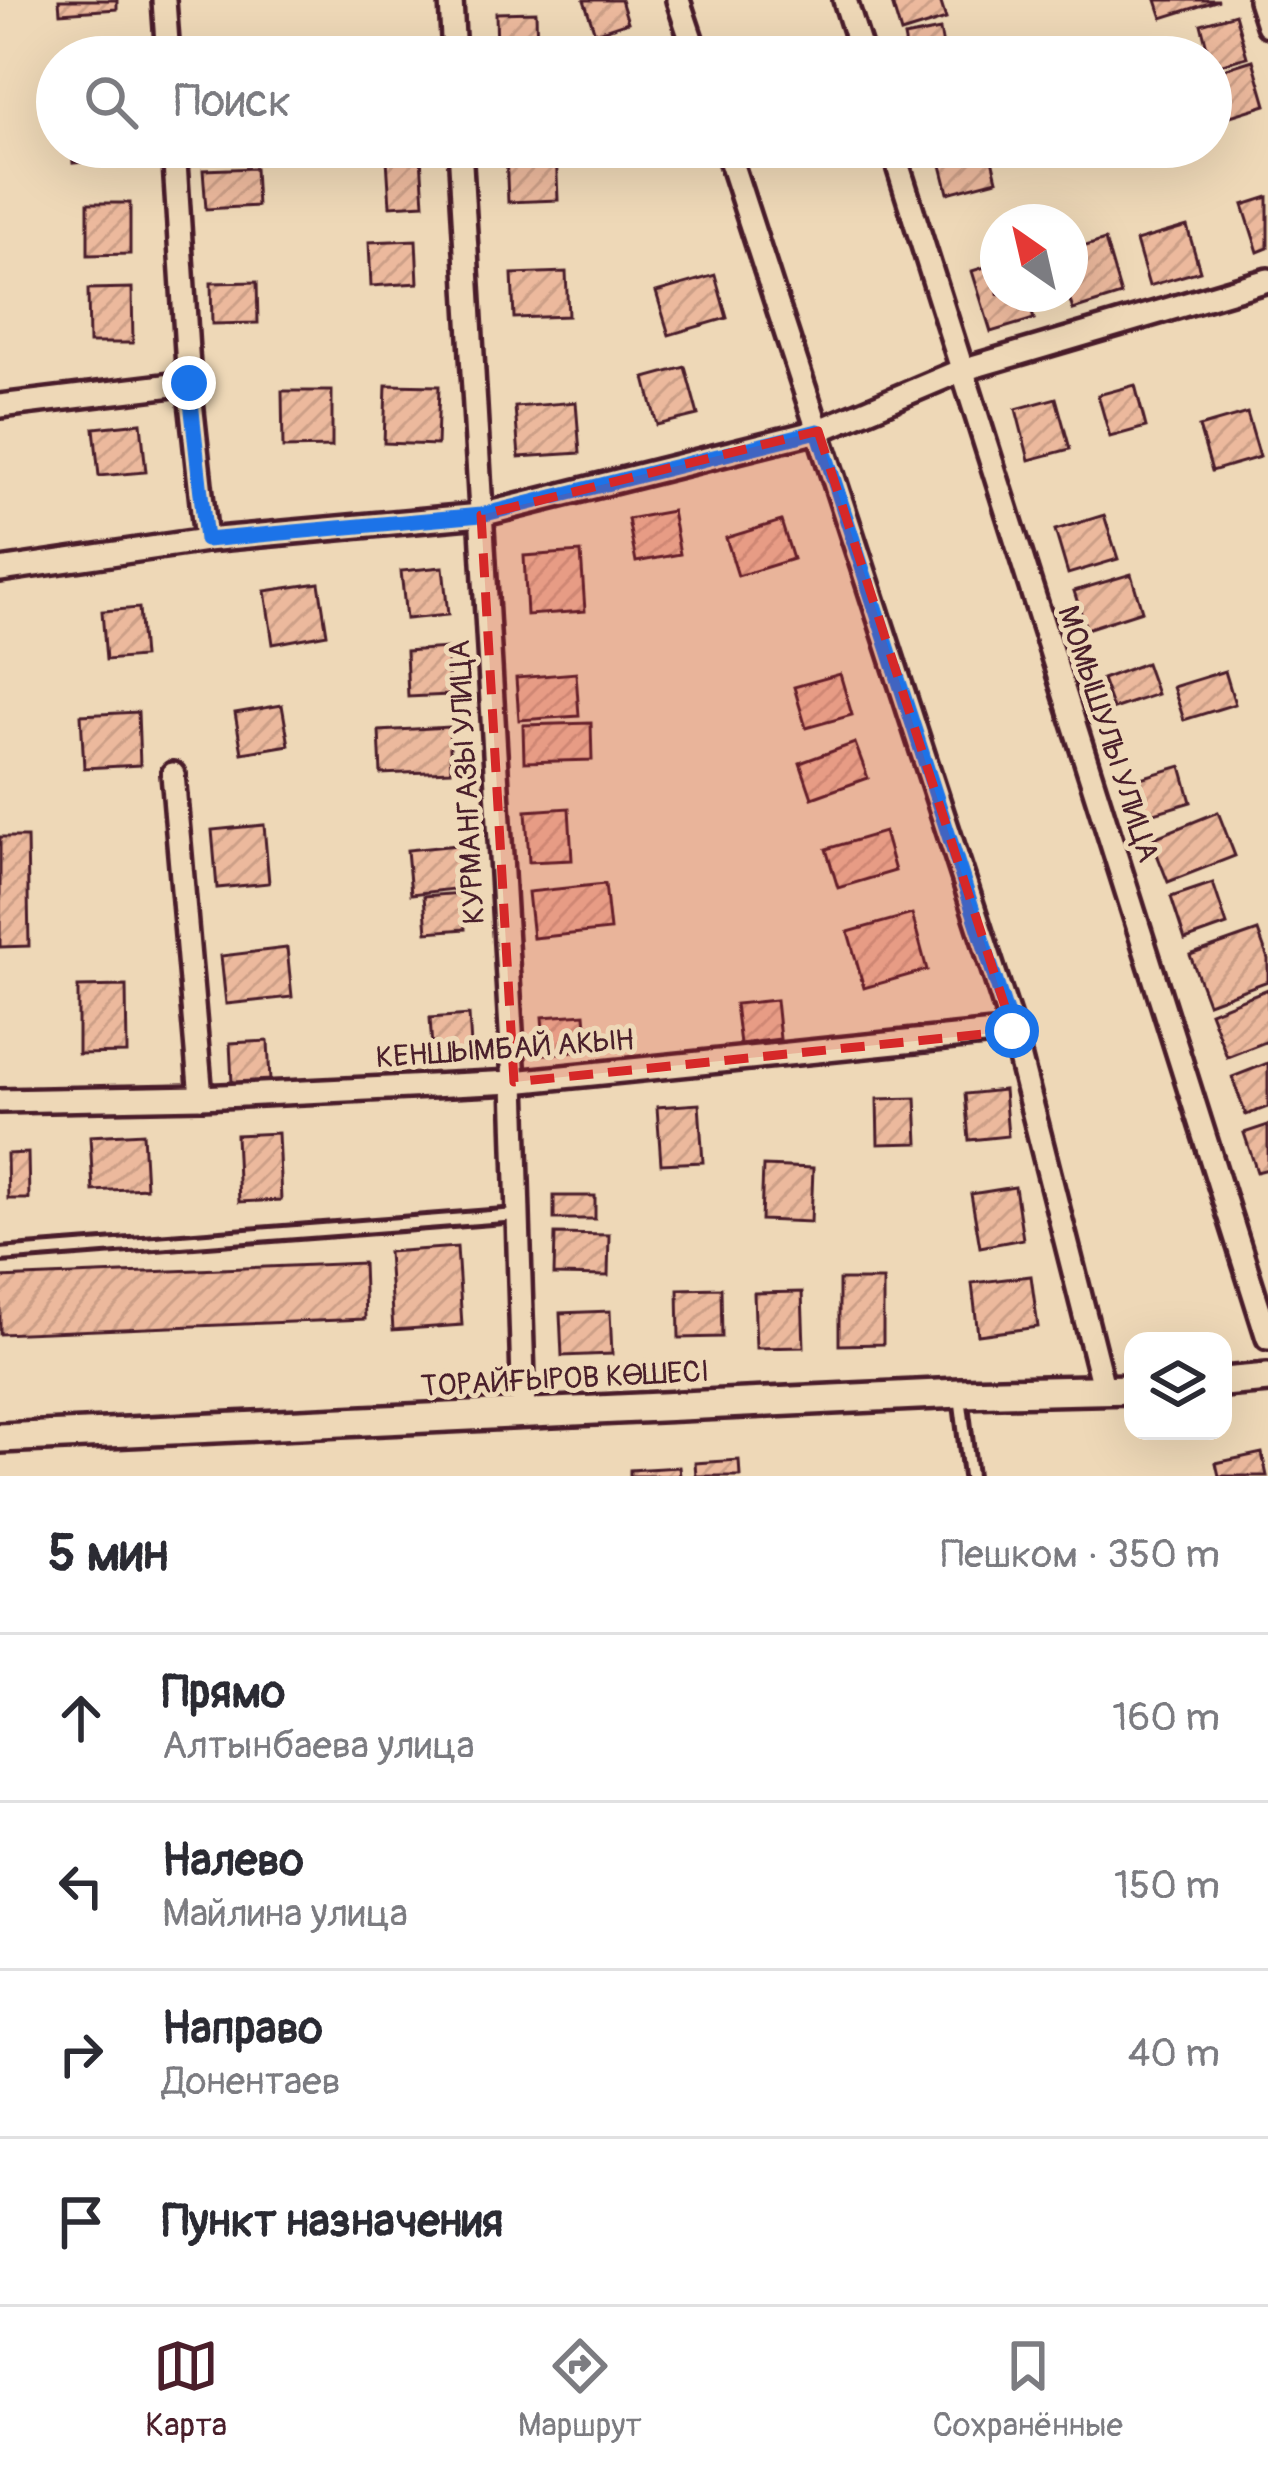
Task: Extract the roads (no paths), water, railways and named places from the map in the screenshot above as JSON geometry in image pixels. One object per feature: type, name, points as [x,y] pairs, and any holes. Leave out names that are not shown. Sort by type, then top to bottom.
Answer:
[{"type":"street","points":[[164,0],[167,36]]},
{"type":"street","points":[[451,0],[453,36]]},
{"type":"street","points":[[678,0],[690,36]]},
{"type":"street","points":[[845,0],[856,36]]},
{"type":"street","points":[[1260,0],[1268,25]]},
{"type":"street","points":[[175,168],[189,383],[206,540]]},
{"type":"street","name":"КУРМАНГАЗЫ УЛИЦА","points":[[461,168],[514,1082],[524,1414]]},
{"type":"street","points":[[733,168],[1012,1031],[1104,1391]]},
{"type":"street","name":"МОМЫШУЛЫ УЛИЦА","points":[[899,168],[1268,1338]]},
{"type":"street","points":[[0,570],[206,540],[481,515],[818,431],[962,370],[1268,280]]},
{"type":"street","points":[[0,406],[189,383]]},
{"type":"street","points":[[173,774],[201,1097]]},
{"type":"street","name":"КЕНШЫМБАЙ АКЫН","points":[[0,1101],[514,1082],[1012,1031]]},
{"type":"street","points":[[1232,1381],[1268,1378]]},
{"type":"street","name":"ТОРАЙҒЫРОВ КӨШЕСІ","points":[[0,1438],[959,1393],[1124,1390]]},
{"type":"lane","points":[[0,1256],[518,1215]]},
{"type":"lane","points":[[959,1393],[970,1476]]}]
